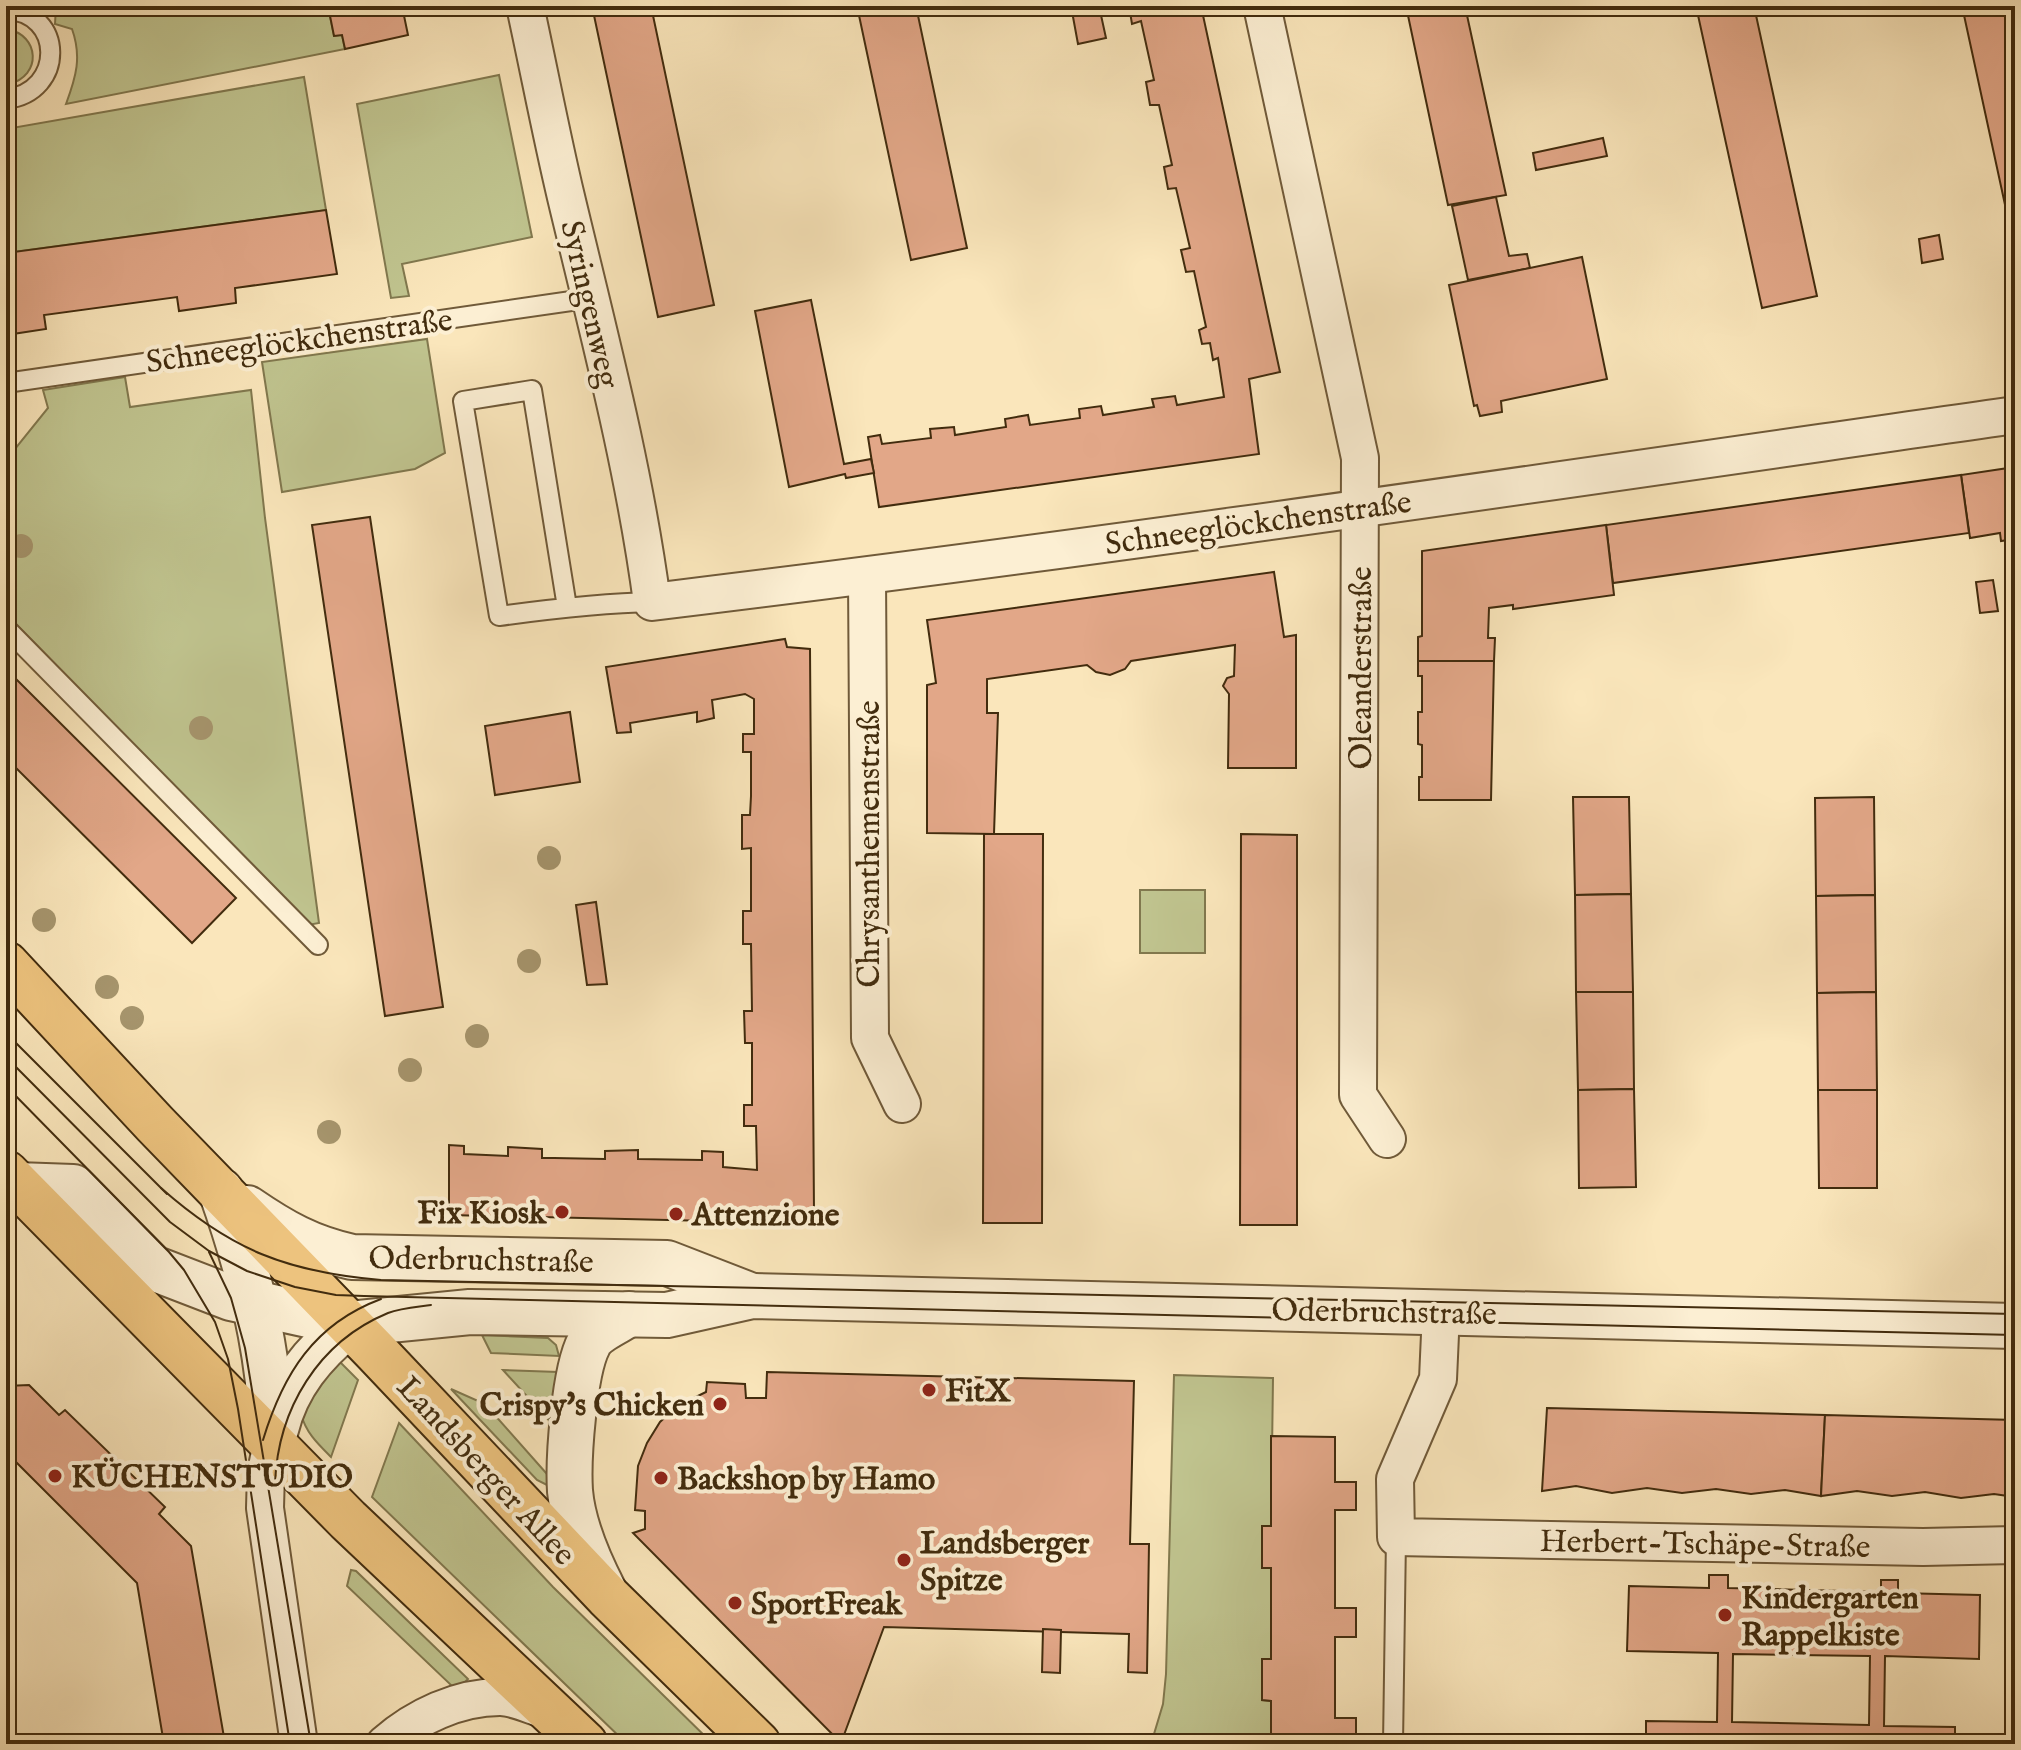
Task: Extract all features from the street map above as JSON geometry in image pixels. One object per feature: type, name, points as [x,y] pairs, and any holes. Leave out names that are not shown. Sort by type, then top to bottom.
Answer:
[{"type":"main road","name":"Landsberger Allee","points":[[6,964],[607,1596],[758,1744]]},
{"type":"main road","points":[[12,1179],[348,1520],[585,1744]]},
{"type":"street","name":"Syringenweg","points":[[525,6],[566,196],[592,298],[645,550],[652,602]]},
{"type":"street","name":"Oleanderstraße","points":[[1262,6],[1360,458],[1358,1095],[1387,1139]]},
{"type":"street","name":"Schneeglöckchenstraße","points":[[652,602],[867,576],[2015,415]]},
{"type":"street","name":"Chrysanthemenstraße","points":[[867,576],[870,1038],[902,1104]]},
{"type":"street","name":"Oderbruchstraße","points":[[12,1179],[73,1187],[153,1268],[195,1286],[254,1303],[349,1324],[470,1312],[667,1315],[752,1296],[2015,1326]]},
{"type":"street","name":"Oderbruchstraße","points":[[221,1191],[278,1230],[320,1250],[352,1257],[667,1263],[752,1296]]},
{"type":"street","name":"Landsberger Allee","points":[[221,1191],[241,1246],[254,1303],[269,1386],[272,1443]]},
{"type":"street","points":[[1396,1537],[1395,1479],[1438,1379],[1441,1312]]},
{"type":"street","name":"Oderbruchstraße","points":[[607,1596],[585,1552],[570,1491],[575,1395],[590,1340],[629,1314]]},
{"type":"street","points":[[299,1744],[265,1508],[266,1472],[286,1399],[296,1380],[318,1352],[349,1324]]},
{"type":"street","name":"Herbert-Tschäpe-Straße","points":[[1396,1537],[1907,1547],[2015,1545]]},
{"type":"street","points":[[385,1744],[402,1729],[454,1703],[502,1697],[550,1711]]},
{"type":"lane","points":[[6,10],[31,11],[47,37],[51,52],[43,80],[32,91],[6,99]]},
{"type":"lane","name":"Schneeglöckchenstraße","points":[[6,383],[592,298]]},
{"type":"lane","name":"Schneeglöckchenstraße","points":[[567,607],[532,390],[463,401],[499,616],[567,607],[652,602]]},
{"type":"lane","points":[[6,628],[318,945]]},
{"type":"lane","points":[[1393,1744],[1396,1537]]},
{"type":"green space","points":[[56,6],[328,6],[334,36],[342,35],[345,49],[66,104],[75,76],[77,49],[72,29],[55,24]]},
{"type":"green space","points":[[7,29],[26,39],[33,56],[27,73],[9,84],[6,84]]},
{"type":"green space","points":[[499,75],[532,237],[402,264],[409,296],[391,298],[357,104]]},
{"type":"green space","points":[[304,77],[326,210],[6,253],[6,129]]},
{"type":"green space","points":[[427,339],[445,453],[415,469],[282,492],[262,362]]},
{"type":"green space","points":[[125,377],[130,407],[251,390],[319,923],[308,925],[6,614],[6,460],[48,408],[43,390]]},
{"type":"green space","points":[[1140,890],[1205,890],[1205,953],[1140,953]]},
{"type":"green space","points":[[482,1335],[548,1338],[556,1345],[559,1356],[491,1353]]},
{"type":"green space","points":[[336,1358],[358,1380],[331,1457],[309,1433],[301,1414]]},
{"type":"green space","points":[[503,1370],[558,1372],[556,1428]]},
{"type":"green space","points":[[1174,1375],[1273,1378],[1271,1526],[1262,1527],[1262,1568],[1271,1568],[1271,1659],[1262,1660],[1262,1700],[1271,1701],[1271,1744],[1151,1744],[1163,1704],[1166,1674]]},
{"type":"green space","points":[[451,1389],[485,1404],[554,1482],[549,1486],[537,1480]]},
{"type":"green space","points":[[399,1423],[553,1587],[713,1744],[627,1744],[372,1497]]},
{"type":"green space","points":[[351,1570],[356,1571],[468,1679],[453,1687],[347,1586]]},
{"type":"building","points":[[328,6],[402,6],[408,35],[345,49],[342,35],[334,36]]},
{"type":"building","points":[[592,6],[651,6],[714,305],[658,317]]},
{"type":"building","points":[[857,6],[916,6],[967,248],[911,260]]},
{"type":"building","points":[[1071,6],[1099,6],[1106,38],[1078,44]]},
{"type":"building","points":[[1129,6],[1201,6],[1280,372],[1249,379],[1259,454],[879,507],[868,437],[880,435],[882,444],[931,438],[930,429],[954,427],[955,435],[1006,427],[1005,419],[1028,415],[1030,425],[1080,418],[1079,409],[1101,406],[1103,415],[1154,407],[1152,399],[1175,396],[1177,405],[1224,397],[1218,358],[1213,360],[1210,343],[1202,344],[1199,330],[1206,327],[1194,271],[1186,272],[1181,250],[1190,248],[1176,188],[1168,189],[1164,167],[1172,165],[1159,105],[1150,105],[1146,82],[1154,80],[1141,21],[1132,24]]},
{"type":"building","points":[[1406,6],[1465,6],[1506,195],[1448,205]]},
{"type":"building","points":[[1696,6],[1754,6],[1817,296],[1762,308]]},
{"type":"building","points":[[1962,6],[2015,6],[2015,251],[1972,52]]},
{"type":"building","points":[[1603,138],[1607,156],[1536,170],[1533,153]]},
{"type":"building","points":[[1496,197],[1509,256],[1527,254],[1530,268],[1468,280],[1452,206]]},
{"type":"building","points":[[326,210],[337,274],[235,288],[236,303],[179,311],[177,297],[44,315],[46,329],[6,335],[6,253]]},
{"type":"building","points":[[1939,235],[1943,259],[1922,263],[1919,239]]},
{"type":"building","points":[[1582,257],[1607,379],[1501,401],[1502,412],[1480,416],[1477,405],[1474,406],[1449,285]]},
{"type":"building","points":[[811,300],[844,464],[871,459],[874,473],[846,478],[845,474],[789,487],[755,311]]},
{"type":"building","points":[[2015,467],[2015,539],[2001,541],[2000,533],[1970,538],[1961,475]]},
{"type":"building","points":[[1961,475],[1969,533],[1613,583],[1606,525]]},
{"type":"building","points":[[370,517],[443,1007],[385,1016],[312,525]]},
{"type":"building","points":[[1606,525],[1614,595],[1513,609],[1513,605],[1489,608],[1488,638],[1495,638],[1494,661],[1418,661],[1418,637],[1422,636],[1422,551]]},
{"type":"building","points":[[1274,572],[1284,637],[1296,635],[1296,768],[1228,768],[1229,694],[1223,686],[1227,678],[1234,676],[1235,645],[1131,661],[1125,669],[1110,675],[1096,672],[1087,665],[987,679],[987,713],[998,713],[994,834],[927,833],[927,685],[936,683],[927,620]]},
{"type":"building","points":[[1993,580],[1998,611],[1980,613],[1976,582]]},
{"type":"building","points":[[785,639],[787,647],[810,649],[814,1212],[792,1212],[793,1223],[449,1215],[449,1145],[464,1146],[464,1154],[508,1156],[508,1147],[542,1149],[542,1158],[605,1159],[605,1151],[638,1150],[638,1159],[702,1160],[702,1151],[723,1152],[723,1167],[757,1170],[756,1126],[744,1126],[744,1105],[752,1105],[752,1043],[745,1043],[744,1011],[752,1011],[751,944],[743,944],[743,911],[751,911],[751,848],[742,849],[742,815],[750,815],[751,796],[751,752],[743,752],[743,734],[754,734],[754,699],[745,694],[712,700],[714,718],[697,722],[697,712],[630,723],[631,732],[617,733],[606,667]]},
{"type":"building","points":[[1418,661],[1494,661],[1491,800],[1419,800],[1422,745],[1418,744],[1418,712],[1422,712],[1422,676],[1418,676]]},
{"type":"building","points":[[15,678],[236,898],[192,943],[6,758],[6,687]]},
{"type":"building","points":[[570,712],[580,782],[495,795],[485,726]]},
{"type":"building","points":[[1573,797],[1629,797],[1631,894],[1575,895]]},
{"type":"building","points":[[1874,797],[1875,895],[1816,896],[1815,798]]},
{"type":"building","points":[[984,834],[1043,834],[1042,1223],[983,1223]]},
{"type":"building","points":[[1241,834],[1297,835],[1297,1225],[1240,1225]]},
{"type":"building","points":[[1631,894],[1633,992],[1576,992],[1575,895]]},
{"type":"building","points":[[1875,895],[1876,992],[1817,993],[1816,896]]},
{"type":"building","points":[[596,902],[607,984],[587,985],[576,905]]},
{"type":"building","points":[[1576,992],[1633,992],[1634,1089],[1578,1090]]},
{"type":"building","points":[[1876,992],[1877,1090],[1818,1090],[1817,993]]},
{"type":"building","points":[[1634,1089],[1636,1187],[1579,1188],[1578,1090]]},
{"type":"building","points":[[1818,1090],[1877,1090],[1877,1188],[1819,1188]]},
{"type":"building","name":"Landsberger Spitze","points":[[767,1372],[1134,1381],[1130,1544],[1149,1544],[1147,1673],[1128,1672],[1129,1634],[884,1627],[841,1743],[633,1533],[645,1529],[645,1511],[635,1510],[638,1466],[660,1422],[677,1406],[706,1392],[707,1382],[745,1384],[746,1398],[766,1398]]},
{"type":"building","points":[[29,1385],[59,1415],[65,1410],[165,1507],[159,1514],[191,1546],[225,1743],[164,1744],[137,1583],[6,1452],[6,1386]]},
{"type":"building","points":[[1547,1408],[1825,1415],[1821,1496],[1785,1490],[1751,1494],[1716,1489],[1682,1493],[1647,1488],[1612,1493],[1576,1486],[1542,1491]]},
{"type":"building","points":[[1825,1415],[2015,1420],[2015,1497],[1994,1494],[1961,1498],[1925,1492],[1892,1496],[1857,1491],[1821,1496]]},
{"type":"building","points":[[1271,1436],[1335,1437],[1335,1482],[1356,1482],[1356,1510],[1335,1510],[1335,1608],[1356,1608],[1356,1637],[1335,1637],[1335,1718],[1356,1718],[1356,1744],[1271,1744],[1271,1701],[1262,1700],[1262,1659],[1271,1659],[1271,1568],[1262,1568],[1262,1526],[1271,1526]]},
{"type":"building","points":[[1709,1575],[1728,1575],[1728,1588],[1881,1592],[1881,1580],[1898,1580],[1898,1593],[1980,1595],[1979,1659],[1885,1656],[1884,1726],[1955,1727],[1955,1744],[1646,1744],[1646,1721],[1717,1722],[1718,1653],[1627,1651],[1629,1586],[1709,1588]],"holes":[[[1733,1654],[1870,1656],[1869,1725],[1732,1722]]]},
{"type":"building","points":[[1043,1629],[1061,1630],[1060,1673],[1042,1672]]},
{"type":"tram line","points":[[6,1033],[167,1194]]},
{"type":"tram line","points":[[6,1057],[170,1222],[209,1251],[247,1271],[295,1287],[336,1295],[2015,1335]]},
{"type":"tram line","points":[[6,1086],[169,1252],[184,1270],[215,1322],[228,1359],[238,1409],[290,1744]]},
{"type":"tram line","points":[[161,1188],[212,1227],[262,1254],[317,1271],[381,1280],[2015,1314]]},
{"type":"tram line","points":[[209,1252],[231,1298],[245,1348],[311,1744]]},
{"type":"tram line","points":[[263,1440],[280,1394],[304,1354],[337,1322],[381,1299]]},
{"type":"tram line","points":[[275,1483],[284,1429],[306,1381],[322,1360],[341,1341],[388,1313],[431,1305]]},
{"type":"place","name":"Fix Kiosk","points":[[562,1212]]},
{"type":"place","name":"Attenzione","points":[[676,1214]]},
{"type":"place","name":"FitX","points":[[929,1390]]},
{"type":"place","name":"Crispy's Chicken","points":[[720,1404]]},
{"type":"place","name":"KÜCHENSTUDIO","points":[[55,1476]]},
{"type":"place","name":"Backshop by Hamo","points":[[661,1478]]},
{"type":"place","name":"Landsberger Spitze","points":[[904,1560]]},
{"type":"place","name":"SportFreak","points":[[735,1603]]},
{"type":"place","name":"Kindergarten Rappelkiste","points":[[1725,1615]]}]
